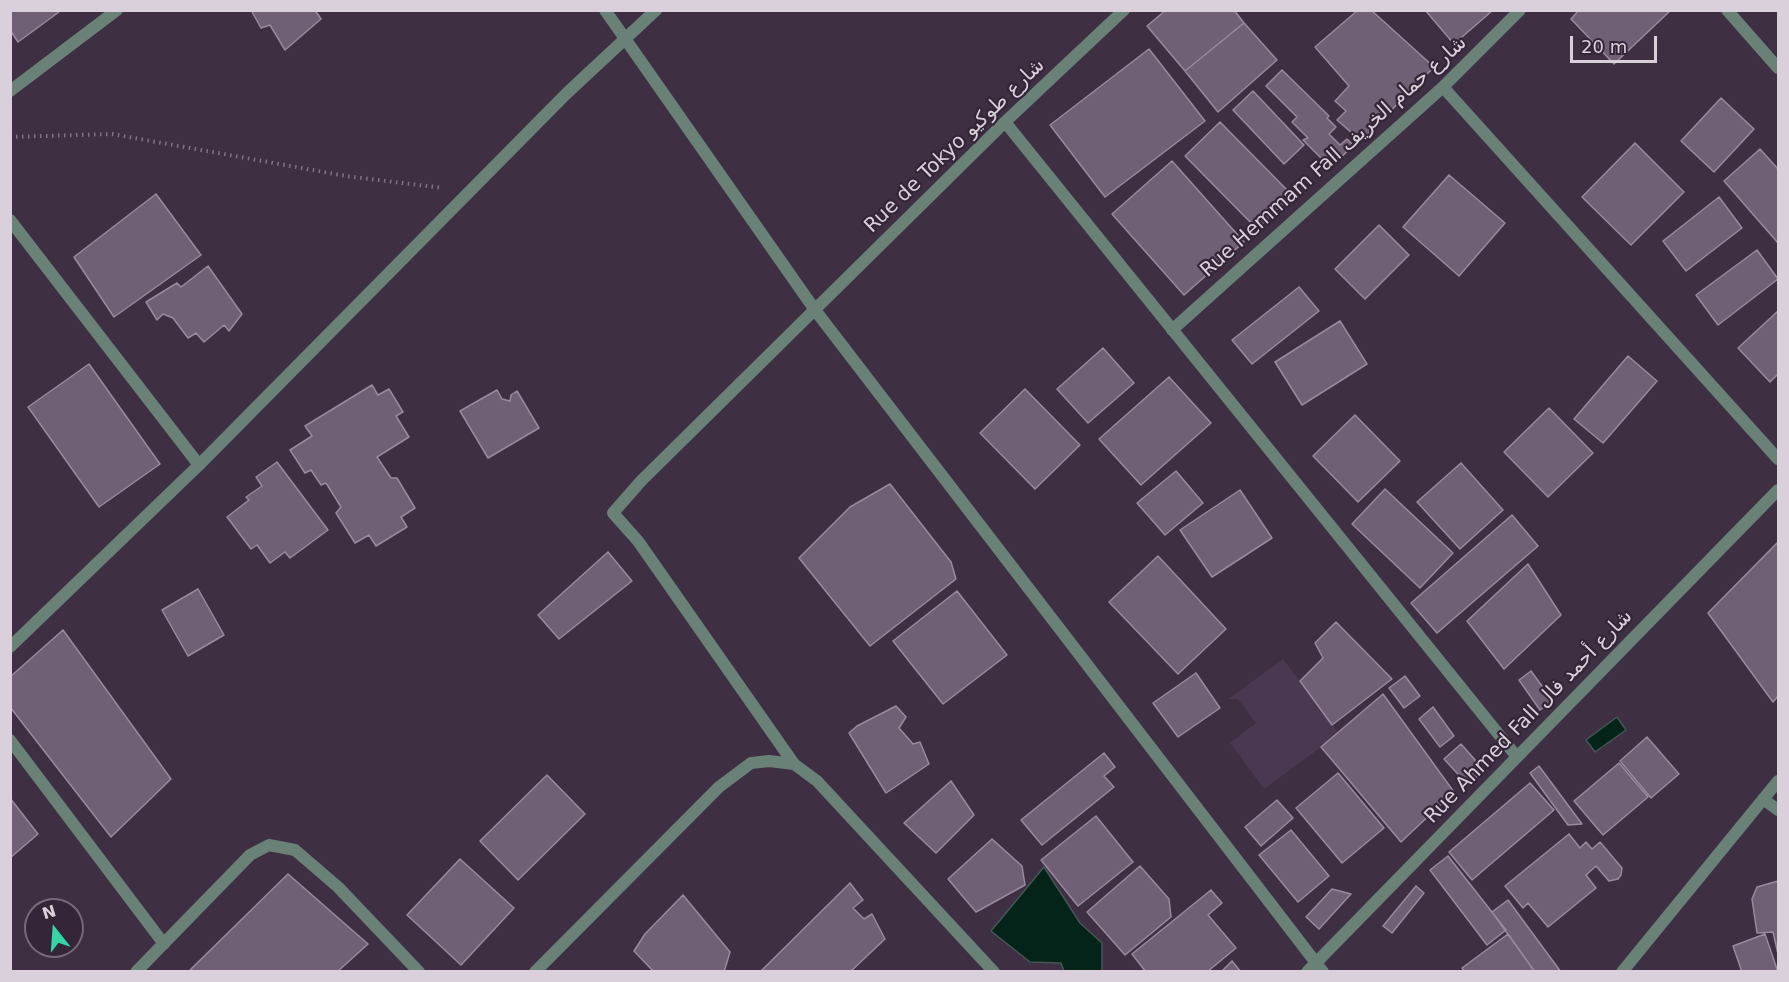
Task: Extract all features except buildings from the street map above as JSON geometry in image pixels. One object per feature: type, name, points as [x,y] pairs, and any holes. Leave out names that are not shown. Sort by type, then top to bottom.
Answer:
[{"type":"street","points":[[10,91],[117,10]]},
{"type":"street","points":[[605,10],[815,310],[1315,969]]},
{"type":"street","points":[[10,647],[199,465],[467,192],[656,10]]},
{"type":"street","name":"Rue de Tokyo شارع طوكيو","points":[[795,764],[638,540],[613,513],[641,481],[1005,122],[1124,10]]},
{"type":"street","name":"Rue Hemmam Fall شارع حمام الخريف","points":[[1172,330],[1443,87],[1520,10]]},
{"type":"street","points":[[1727,10],[1779,68]]},
{"type":"street","points":[[1443,87],[1779,459]]},
{"type":"street","points":[[1005,122],[1517,757]]},
{"type":"street","points":[[10,220],[199,465]]},
{"type":"street","name":"Rue Ahmed Fall شارع أحمد فال","points":[[1315,969],[1517,757],[1779,490]]},
{"type":"street","points":[[10,740],[164,944]]},
{"type":"street","points":[[535,972],[719,787],[751,763],[769,761],[795,764],[817,781],[994,972]]},
{"type":"street","points":[[1622,972],[1779,781]]},
{"type":"street","points":[[1763,799],[1779,810]]},
{"type":"street","points":[[136,972],[250,855],[268,845],[295,850],[338,886],[419,972]]},
{"type":"path","points":[[10,137],[112,134],[346,176],[467,192]]},
{"type":"shaded area","points":[[1283,659],[1339,734],[1264,789],[1230,743],[1256,723],[1238,699],[1228,699]]},
{"type":"shaded area","points":[[1617,717],[1626,730],[1595,752],[1586,740]]},
{"type":"shaded area","points":[[1044,867],[1080,923],[1102,943],[1102,971],[1064,971],[1061,963],[1030,962],[991,931]]}]
